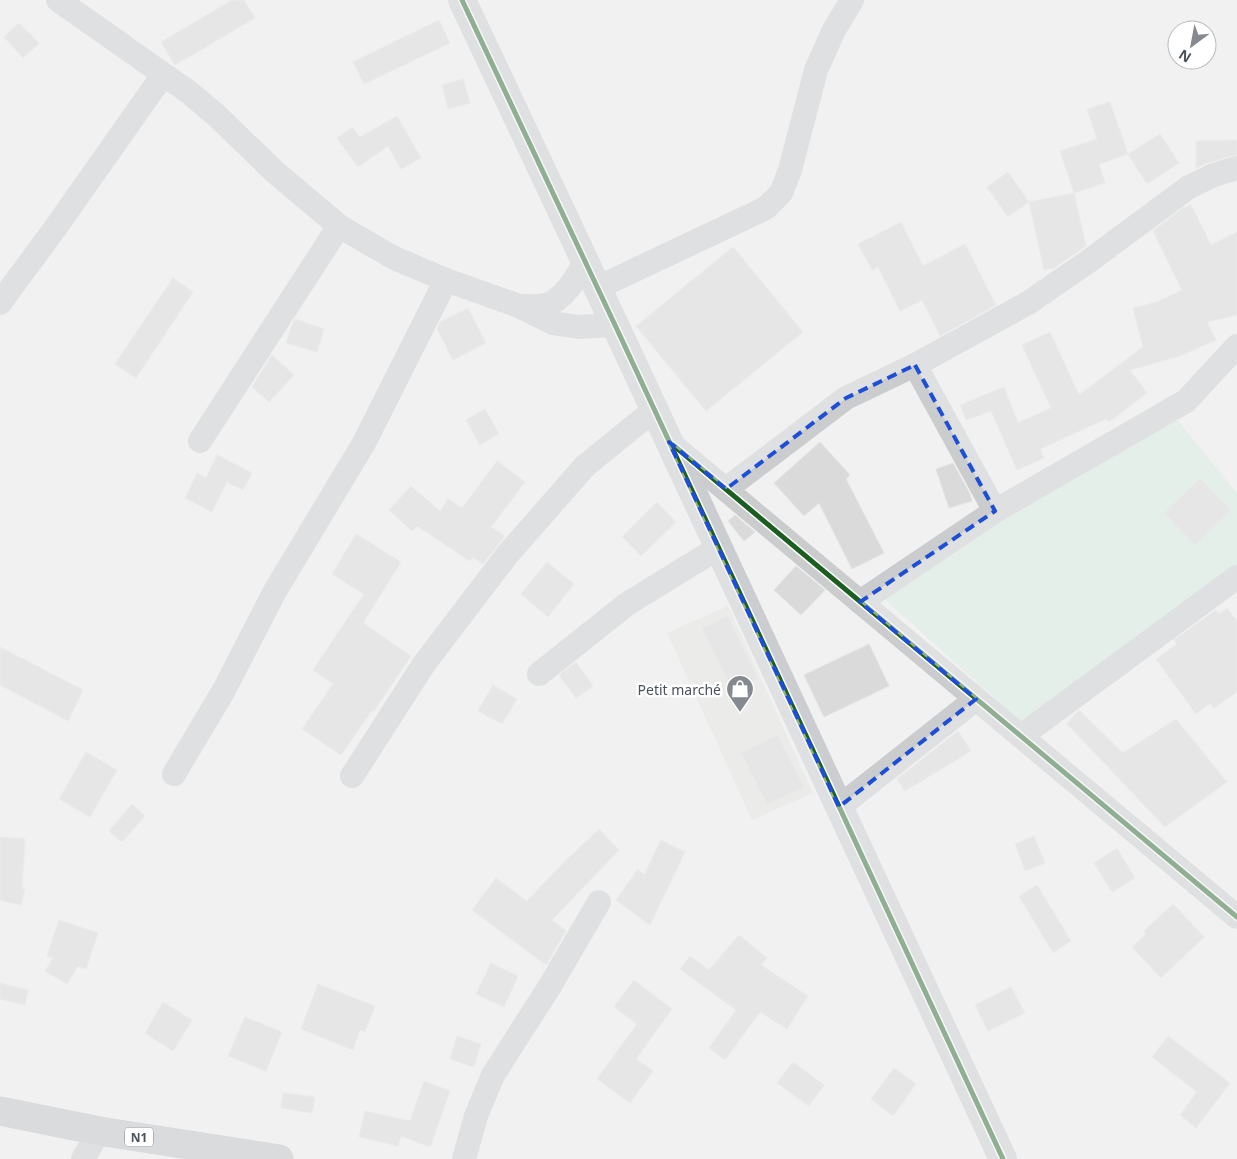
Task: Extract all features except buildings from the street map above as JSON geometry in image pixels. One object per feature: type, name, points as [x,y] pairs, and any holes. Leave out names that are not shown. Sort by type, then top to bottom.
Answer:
[{"type":"highway","name":"N1","points":[[0,1111],[99,1130],[279,1159]]},
{"type":"street","points":[[462,0],[1003,1159]]},
{"type":"street","points":[[597,288],[766,208],[782,193],[790,170],[816,70],[834,30],[852,0]]},
{"type":"street","points":[[63,1],[190,93],[216,115],[275,172],[339,226],[394,258],[446,280],[519,306],[553,323],[578,327],[615,325]]},
{"type":"street","points":[[0,303],[163,75]]},
{"type":"street","points":[[726,489],[846,398],[915,365],[1028,303],[1089,261],[1189,187],[1214,175],[1237,168]]},
{"type":"street","points":[[200,441],[339,226]]},
{"type":"street","points":[[519,306],[547,305],[561,296],[573,283],[585,262]]},
{"type":"street","points":[[174,774],[224,690],[275,591],[364,443],[446,280]]},
{"type":"street","points":[[860,602],[995,511],[1186,401],[1237,346]]},
{"type":"street","points":[[915,365],[995,511]]},
{"type":"street","points":[[352,776],[424,664],[507,555],[585,466],[654,410]]},
{"type":"street","points":[[669,442],[1237,917]]},
{"type":"street","points":[[538,674],[627,604],[718,548]]},
{"type":"street","points":[[1021,736],[1237,577]]},
{"type":"street","points":[[839,807],[976,698]]},
{"type":"street","points":[[464,1159],[476,1116],[493,1075],[550,986],[599,902]]},
{"type":"street","points":[[83,1159],[99,1130]]},
{"type":"highlighted area","points":[[915,365],[995,511],[860,602],[976,699],[839,807],[669,442],[726,489],[846,398]]},
{"type":"shaded area","name":"Petit marché","points":[[728,606],[813,793],[752,820],[667,633]]},
{"type":"green space","points":[[1170,411],[1237,493],[1237,582],[1031,731],[880,595]]},
{"type":"cycle path","points":[[462,0],[1003,1159]]},
{"type":"cycle path","points":[[673,445],[1237,917]]},
{"type":"place","name":"Petit marché","points":[[740,713]]}]
